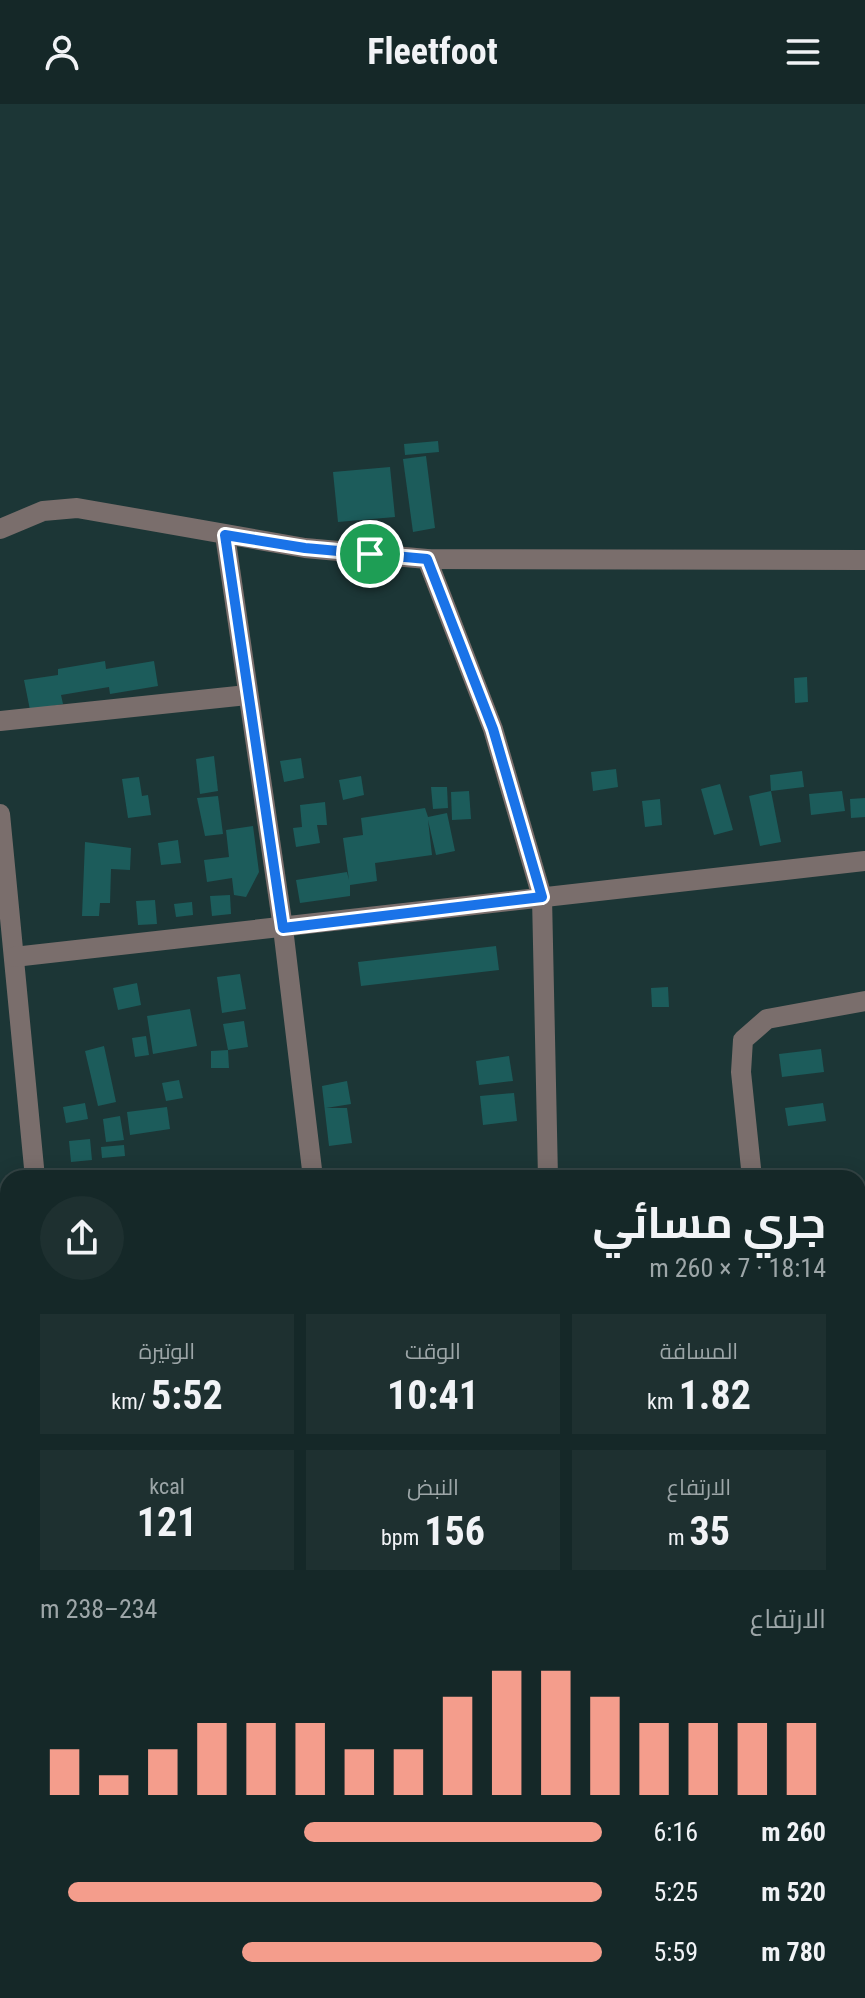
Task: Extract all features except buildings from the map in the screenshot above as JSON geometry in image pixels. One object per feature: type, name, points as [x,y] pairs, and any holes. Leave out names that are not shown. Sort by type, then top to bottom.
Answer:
[{"type":"street","points":[[0,529],[43,511],[77,508],[305,548],[427,559],[865,560]]},
{"type":"street","points":[[225,535],[283,928],[312,1170]]},
{"type":"street","points":[[427,559],[493,729],[542,897],[548,1170]]},
{"type":"street","points":[[0,721],[247,695]]},
{"type":"street","points":[[0,814],[34,1170]]},
{"type":"street","points":[[14,957],[865,861]]},
{"type":"street","points":[[751,1170],[741,1072],[743,1040],[767,1019],[865,1001]]},
{"type":"route","points":[[225,535],[305,548],[370,554],[427,559],[493,729],[542,897],[283,928],[225,535]]}]
